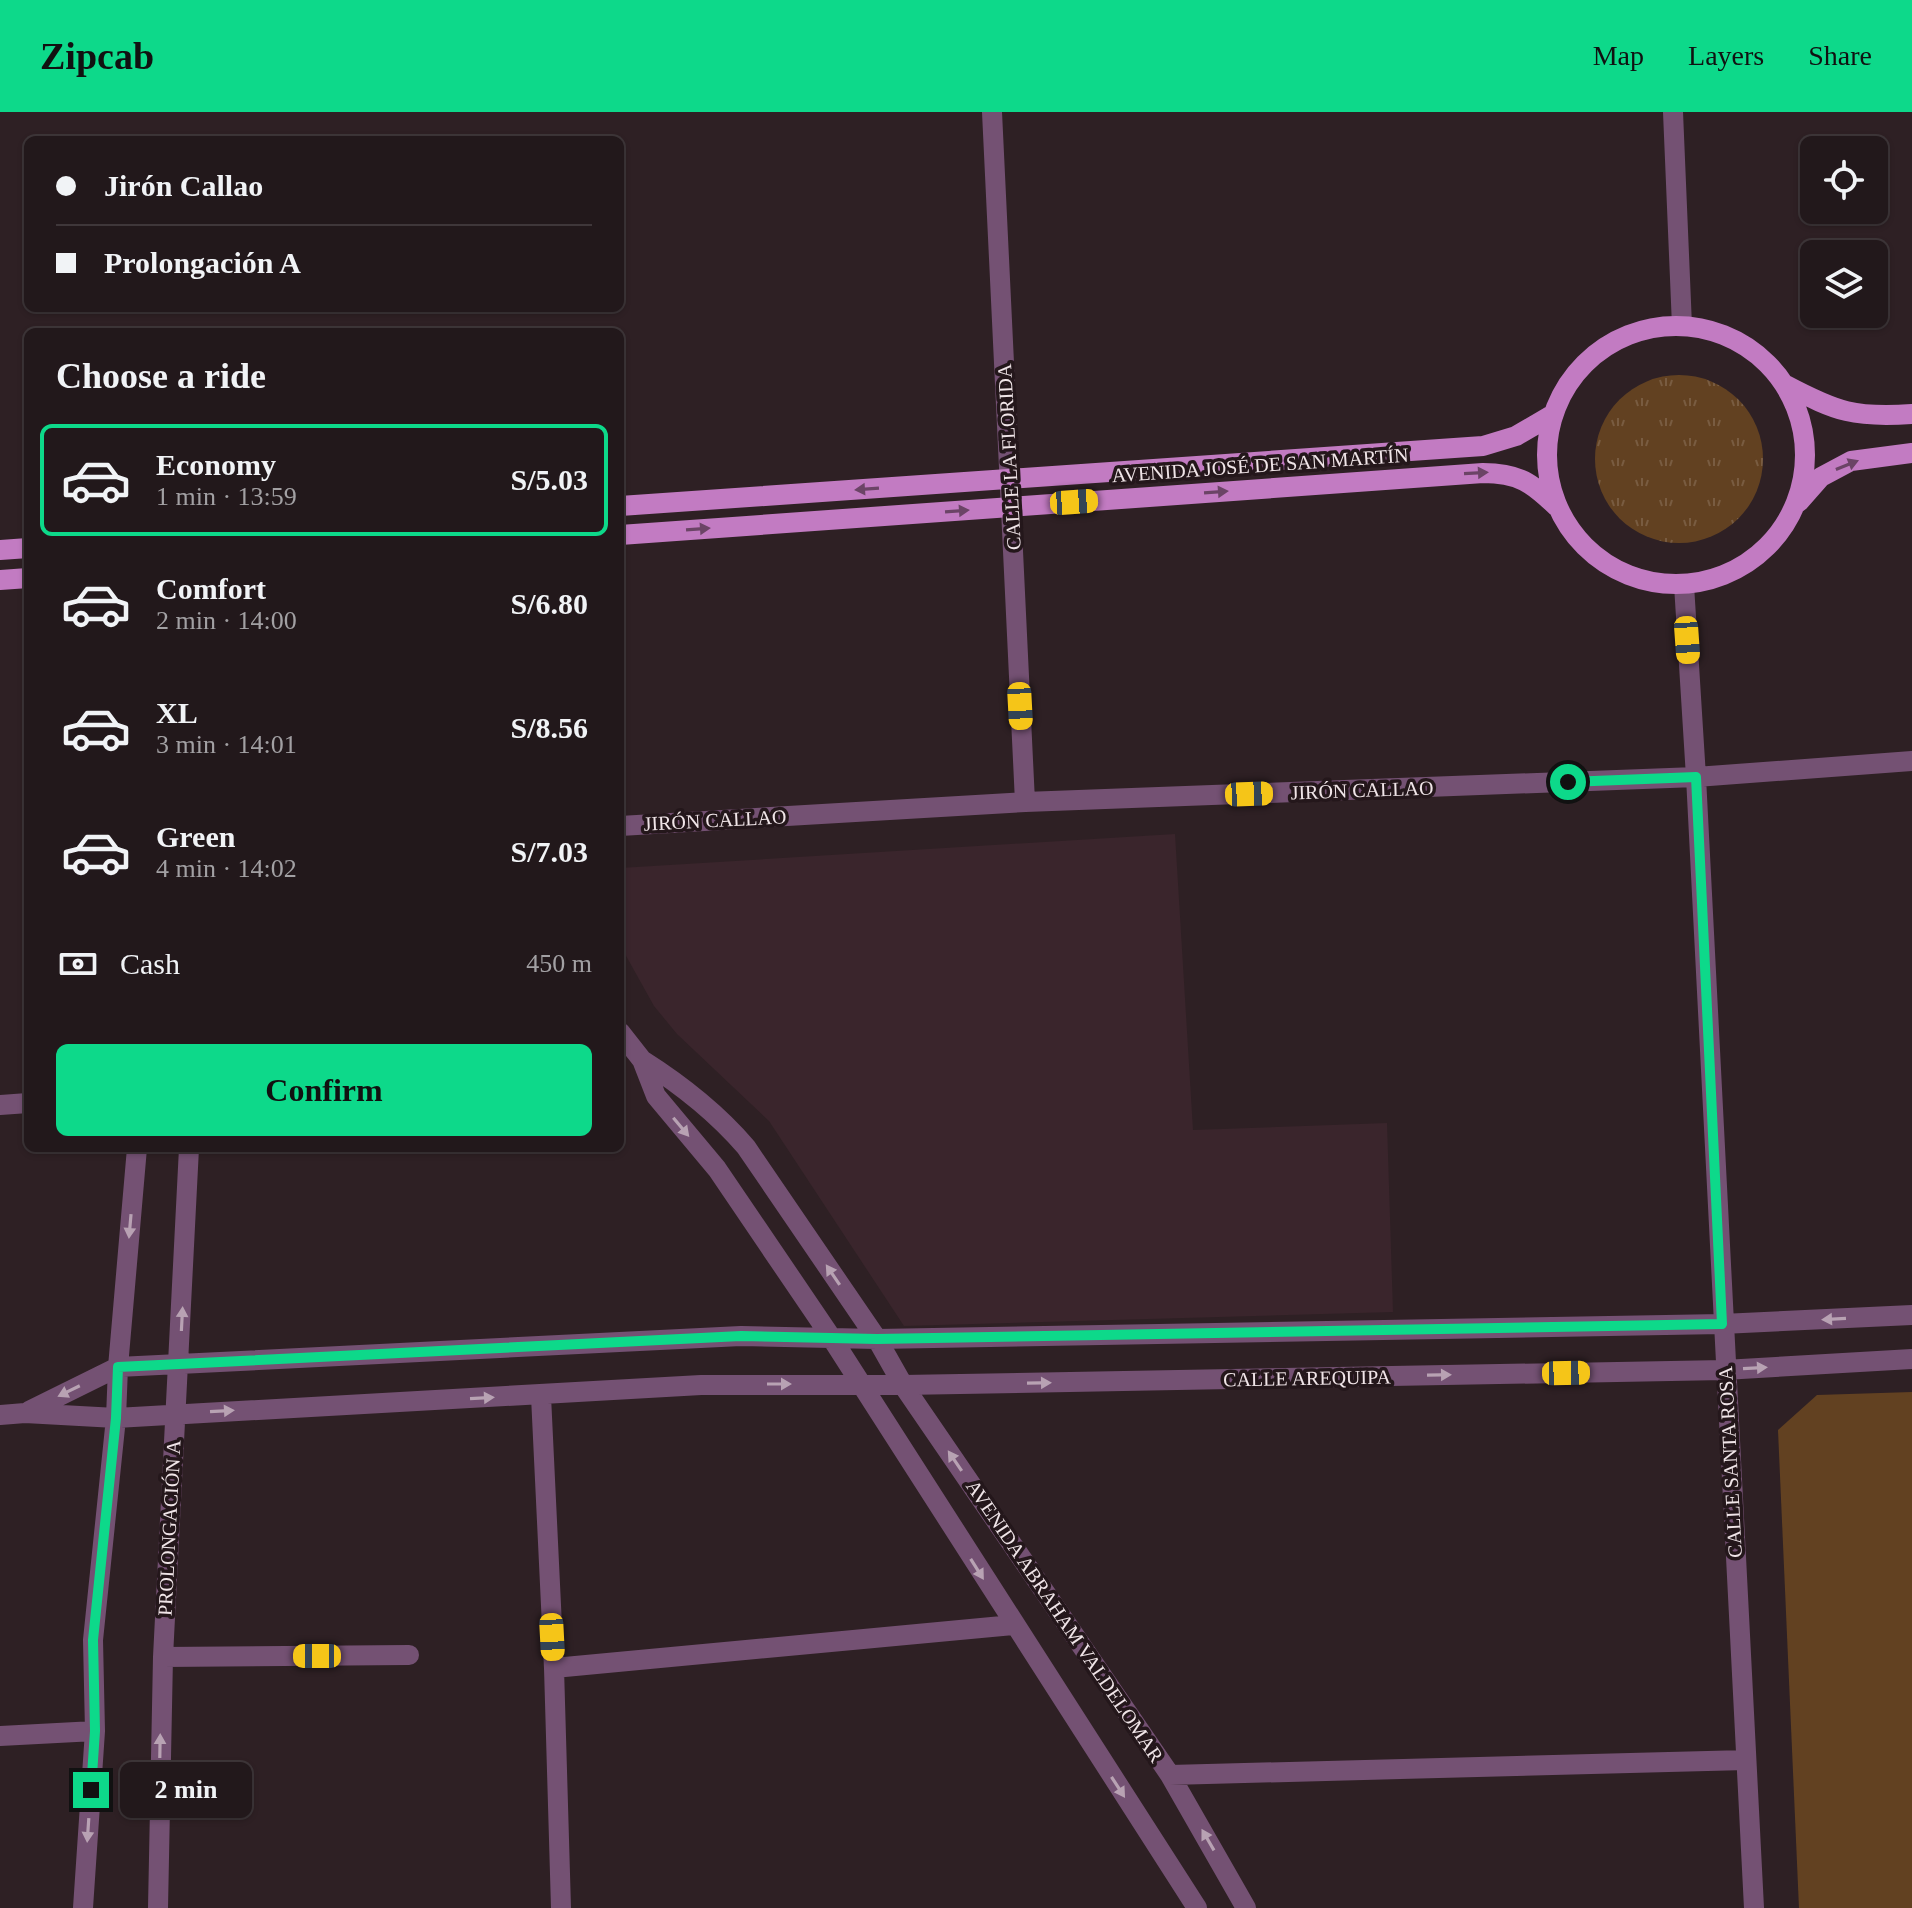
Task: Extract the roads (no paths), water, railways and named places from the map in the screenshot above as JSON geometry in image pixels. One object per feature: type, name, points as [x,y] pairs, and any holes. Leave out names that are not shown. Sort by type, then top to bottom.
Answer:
[{"type":"main road","points":[[1797,505],[1807,465],[1803,423],[1786,385],[1758,354],[1712,331],[1682,326],[1654,328],[1627,335],[1602,349],[1581,367],[1564,389],[1552,415],[1546,461],[1549,485],[1557,507],[1581,544],[1611,568],[1646,582],[1684,585],[1719,578],[1751,561],[1778,536],[1797,505],[1821,477],[1851,461],[1912,453]]},
{"type":"main road","points":[[1786,385],[1840,411],[1874,417],[1912,414]]},
{"type":"main road","name":"AVENIDA JOSÉ DE SAN MARTÍN","points":[[624,506],[1483,446],[1516,436],[1552,415]]},
{"type":"main road","name":"AVENIDA JOSÉ DE SAN MARTÍN","points":[[624,535],[1494,473],[1522,478],[1557,507]]},
{"type":"main road","points":[[0,550],[24,548]]},
{"type":"main road","points":[[0,580],[24,578]]},
{"type":"street","name":"CALLE LA FLORIDA","points":[[992,112],[1025,802]]},
{"type":"street","points":[[1673,112],[1682,326]]},
{"type":"street","name":"CALLE SANTA ROSA","points":[[1684,585],[1754,1908]]},
{"type":"street","name":"JIRÓN CALLAO","points":[[624,826],[1025,802],[1696,777],[1912,761]]},
{"type":"street","points":[[624,1037],[642,1060]]},
{"type":"street","name":"AVENIDA ABRAHAM VALDELOMAR","points":[[642,1060],[656,1096],[717,1169],[831,1337],[1197,1908]]},
{"type":"street","name":"AVENIDA ABRAHAM VALDELOMAR","points":[[642,1060],[676,1082],[730,1127],[746,1147],[877,1339],[903,1385],[1170,1775],[1246,1908]]},
{"type":"street","points":[[0,1105],[24,1103]]},
{"type":"street","points":[[83,1908],[95,1731],[93,1640],[116,1418],[137,1152]]},
{"type":"street","name":"PROLONGACIÓN A","points":[[158,1908],[163,1657],[189,1152]]},
{"type":"street","points":[[0,1415],[25,1413],[118,1367],[741,1336],[877,1339],[1722,1324],[1912,1315]]},
{"type":"street","name":"CALLE AREQUIPA","points":[[25,1413],[116,1418],[701,1385],[903,1385],[1724,1370],[1912,1359]]},
{"type":"street","points":[[541,1396],[561,1908]]},
{"type":"street","points":[[554,1668],[1013,1625]]},
{"type":"street","points":[[163,1657],[409,1655]]},
{"type":"street","points":[[0,1736],[95,1731]]},
{"type":"street","points":[[1170,1775],[1746,1760]]}]
